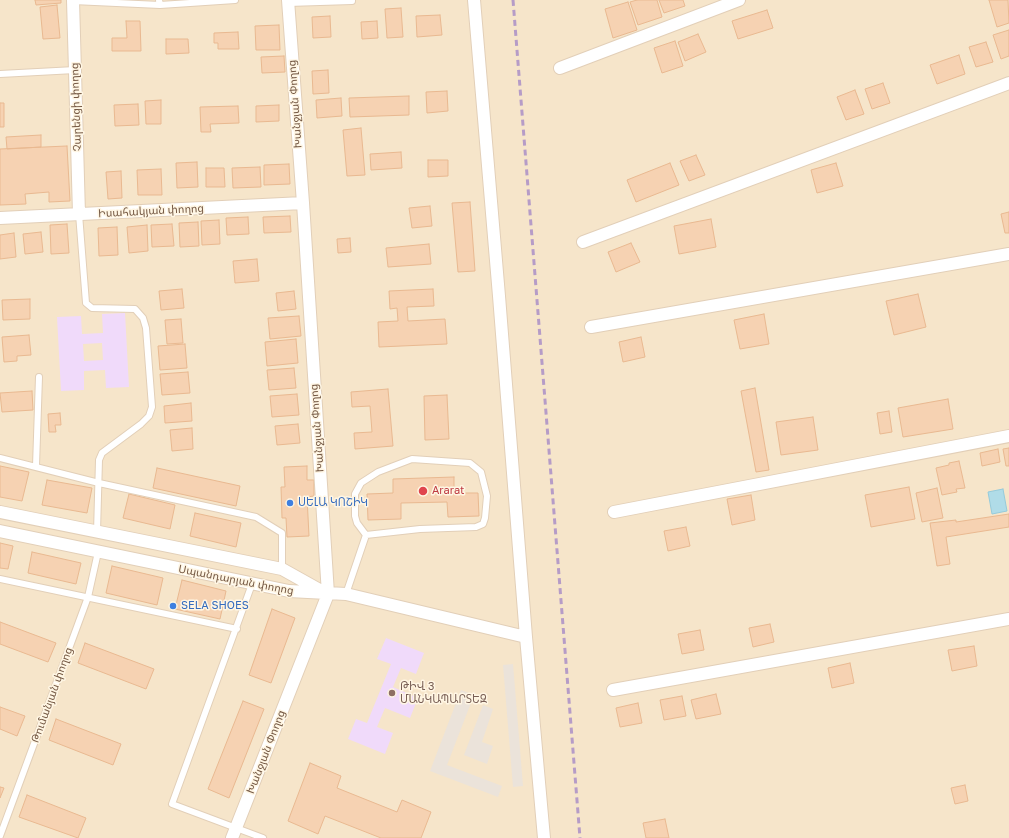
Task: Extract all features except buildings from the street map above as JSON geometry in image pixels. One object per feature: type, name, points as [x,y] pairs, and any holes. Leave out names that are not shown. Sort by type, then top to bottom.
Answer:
[{"type":"street","name":"Չարենցի փողոց","points":[[73,0],[79,214]]},
{"type":"street","points":[[474,0],[526,637],[544,838]]},
{"type":"street","points":[[560,68],[739,0]]},
{"type":"street","name":"Խանջյան Փողոց","points":[[234,833],[328,594],[303,204],[288,1]]},
{"type":"street","points":[[583,242],[1009,83]]},
{"type":"street","name":"Իսահակյան փողոց","points":[[0,218],[303,204]]},
{"type":"street","points":[[591,327],[1009,254]]},
{"type":"street","points":[[614,512],[1009,436]]},
{"type":"street","name":"Սպանդարյան փողոց","points":[[0,512],[282,569],[328,594]]},
{"type":"street","name":"Սպանդարյան փողոց","points":[[0,531],[252,584],[289,591],[328,594]]},
{"type":"street","points":[[328,594],[346,594],[526,637]]},
{"type":"street","points":[[613,690],[1009,619]]},
{"type":"lane","points":[[73,0],[159,2],[235,0]]},
{"type":"lane","points":[[288,1],[352,0]]},
{"type":"lane","points":[[0,74],[75,70]]},
{"type":"lane","points":[[79,214],[86,303],[92,308],[135,309],[143,318],[146,328],[152,407],[149,416],[141,424],[102,453],[99,460],[97,532]]},
{"type":"lane","points":[[36,466],[39,377]]},
{"type":"lane","points":[[0,458],[99,483],[256,517],[282,534],[282,569]]},
{"type":"lane","points":[[346,594],[366,535],[355,516],[355,494],[361,483],[378,472],[412,459],[470,463],[482,472],[487,496],[485,518],[482,524],[476,527],[420,529],[366,535]]},
{"type":"lane","name":"Թումանյան փողոց","points":[[0,836],[88,597],[98,552]]},
{"type":"lane","points":[[0,579],[237,629]]},
{"type":"lane","points":[[252,584],[237,629],[172,804],[234,833],[263,838]]},
{"type":"shaded area","points":[[0,0],[1009,0],[1009,838],[0,838]]},
{"type":"shaded area","points":[[125,313],[129,387],[106,388],[105,370],[84,371],[84,390],[61,391],[57,317],[81,316],[82,334],[103,333],[102,314]],"holes":[[[102,343],[103,360],[84,361],[83,344]]]},
{"type":"shaded area","name":"ԹԻՎ 3 ՄԱՆԿԱՊԱՐՏԵԶ","points":[[386,638],[424,653],[416,674],[401,668],[393,687],[418,698],[410,718],[385,708],[377,727],[393,733],[385,754],[348,739],[356,719],[367,723],[391,664],[377,659]]},
{"type":"shaded area","points":[[513,664],[523,786],[513,787],[503,665]]},
{"type":"shaded area","points":[[461,690],[474,695],[447,765],[502,786],[498,797],[430,771]]},
{"type":"shaded area","points":[[483,705],[493,709],[482,742],[493,746],[487,764],[464,755]]},
{"type":"water","points":[[1003,489],[1007,511],[992,514],[988,492]]},
{"type":"railway","points":[[513,0],[580,838]]},
{"type":"place","name":"Ararat","points":[[423,491]]},
{"type":"place","name":"ՍԵԼԱ ԿՈՇԻԿ","points":[[290,503]]},
{"type":"place","name":"SELA SHOES","points":[[173,606]]},
{"type":"place","name":"ԹԻՎ 3 ՄԱՆԿԱՊԱՐՏԵԶ","points":[[392,693]]}]
